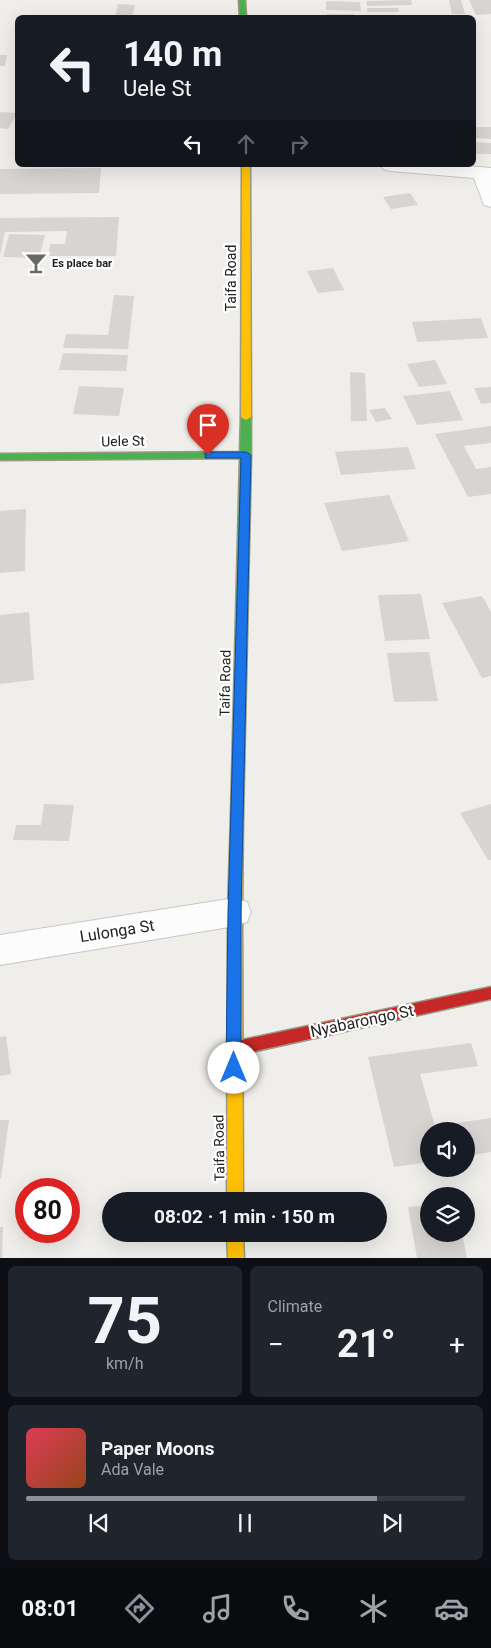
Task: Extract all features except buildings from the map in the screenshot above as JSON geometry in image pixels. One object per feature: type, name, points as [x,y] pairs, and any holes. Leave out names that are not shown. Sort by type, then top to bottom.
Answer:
[{"type":"main road","points":[[242,0],[243,15]]},
{"type":"main road","name":"Taifa Road","points":[[235,1192],[234,912],[246,455],[246,167]]},
{"type":"main road","name":"Uele St","points":[[0,458],[246,455]]},
{"type":"main road","name":"Nyabarongo St","points":[[233,1049],[491,993]]},
{"type":"main road","points":[[235,1242],[236,1258]]},
{"type":"street","points":[[412,167],[487,174],[491,201]]},
{"type":"street","name":"Lulonga St","points":[[0,950],[234,912]]},
{"type":"traffic: fast","points":[[242,0],[243,15]]},
{"type":"traffic: fast","points":[[237,816],[246,417]]},
{"type":"traffic: fast","points":[[0,457],[246,455]]},
{"type":"traffic: slow","points":[[246,167],[246,417]]},
{"type":"traffic: slow","points":[[235,1192],[237,816]]},
{"type":"traffic: slow","points":[[235,1242],[236,1258]]},
{"type":"traffic: jam","points":[[233,1049],[491,993]]},
{"type":"place","name":"Es place bar","points":[[36,263]]},
{"type":"route","points":[[208,455],[246,455],[234,912],[234,1068]]}]
